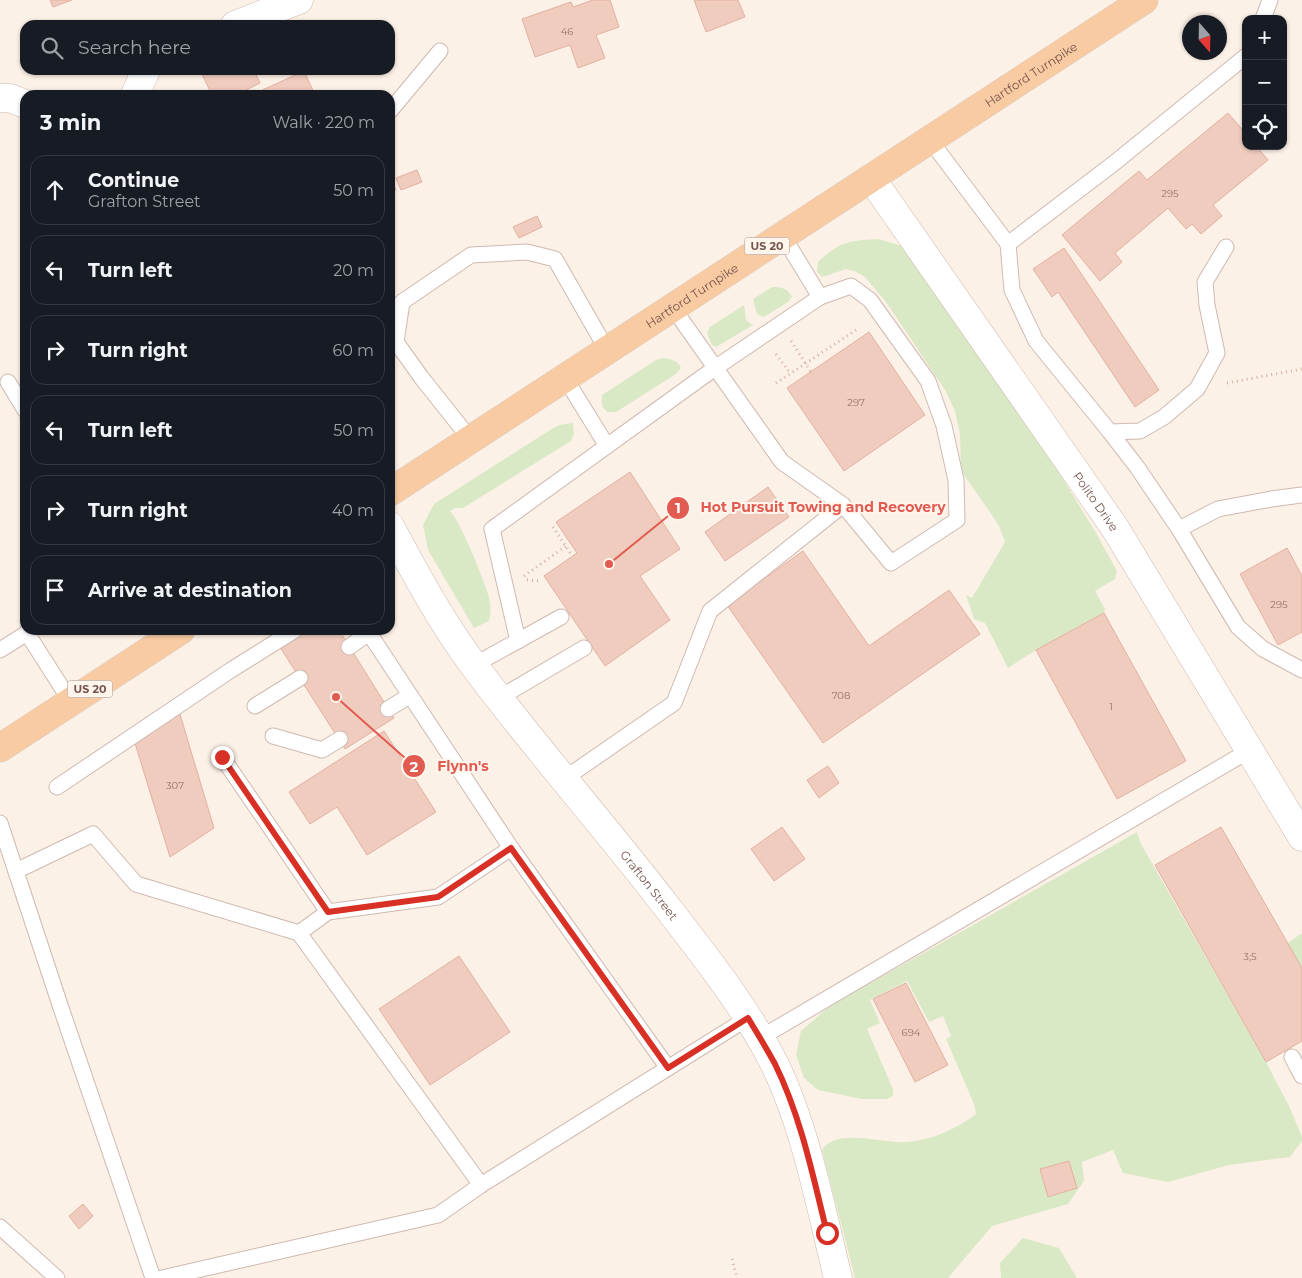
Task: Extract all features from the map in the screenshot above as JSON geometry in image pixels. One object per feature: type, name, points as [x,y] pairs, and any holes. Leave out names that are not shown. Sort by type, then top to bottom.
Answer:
[{"type":"main road","name":"Hartford Turnpike","points":[[395,489],[1144,0]]},
{"type":"main road","name":"US 20","points":[[0,748],[173,635]]},
{"type":"street","points":[[248,20],[299,0]]},
{"type":"street","points":[[137,90],[144,75]]},
{"type":"street","points":[[0,98],[10,98],[20,102]]},
{"type":"street","name":"Polito Drive","points":[[872,178],[1115,528],[1302,837]]},
{"type":"street","name":"Grafton Street","points":[[395,536],[424,591],[474,666],[638,870],[733,993],[754,1028],[775,1066],[800,1132],[838,1278]]},
{"type":"lane","points":[[1265,15],[1270,0]]},
{"type":"lane","points":[[395,105],[440,51]]},
{"type":"lane","points":[[1008,244],[1113,164],[1242,59]]},
{"type":"lane","points":[[930,140],[1008,244],[1012,290],[1036,341],[1137,467],[1179,529],[1238,627],[1263,649],[1302,670]]},
{"type":"lane","points":[[783,236],[820,297]]},
{"type":"lane","points":[[1110,432],[1140,431],[1164,417],[1197,389],[1217,353],[1207,305],[1205,282],[1226,247]]},
{"type":"lane","points":[[395,334],[402,302],[471,255],[528,252],[555,260],[607,350]]},
{"type":"lane","points":[[518,641],[492,529],[715,368],[820,297],[851,286],[870,300],[928,381],[946,435],[956,480],[958,520],[891,563],[843,505],[782,462],[715,368],[673,308]]},
{"type":"lane","points":[[395,345],[471,440]]},
{"type":"lane","points":[[565,378],[607,446]]},
{"type":"lane","points":[[8,382],[20,402]]},
{"type":"lane","points":[[1179,529],[1218,508],[1302,495]]},
{"type":"lane","points":[[564,778],[674,703],[710,611],[843,505]]},
{"type":"lane","points":[[474,666],[561,617]]},
{"type":"lane","points":[[0,650],[22,635]]},
{"type":"lane","points":[[29,635],[71,702]]},
{"type":"lane","points":[[57,787],[231,670],[287,635]]},
{"type":"lane","points":[[349,647],[364,635]]},
{"type":"lane","points":[[370,635],[511,848],[668,1068]]},
{"type":"lane","points":[[499,698],[584,648]]},
{"type":"lane","points":[[255,706],[300,678]]},
{"type":"lane","points":[[388,709],[409,696]]},
{"type":"lane","points":[[273,736],[322,750],[340,739]]},
{"type":"lane","points":[[162,1278],[438,1215],[480,1185],[668,1068],[862,979],[1250,750]]},
{"type":"lane","points":[[222,757],[328,912]]},
{"type":"lane","points":[[0,823],[153,1278]]},
{"type":"lane","points":[[16,871],[94,834],[136,884],[299,933],[480,1185]]},
{"type":"lane","points":[[299,933],[328,912],[438,897],[511,848]]},
{"type":"lane","points":[[1292,1058],[1302,1076]]},
{"type":"lane","points":[[0,1227],[57,1278]]},
{"type":"path","points":[[776,383],[860,328]]},
{"type":"path","points":[[805,363],[811,372]]},
{"type":"path","points":[[1197,389],[1302,369]]},
{"type":"path","points":[[554,527],[571,554]]},
{"type":"path","points":[[520,579],[566,546]]},
{"type":"path","points":[[732,1259],[737,1278]]},
{"type":"green space","points":[[879,239],[902,246],[1036,435],[1117,571],[1115,579],[1095,591],[1105,609],[1104,613],[1036,650],[1008,668],[985,623],[974,619],[966,595],[972,598],[1005,542],[999,526],[961,471],[960,434],[955,411],[945,390],[886,302],[864,276],[846,269],[822,277],[817,272],[818,262],[839,246],[853,241]]},
{"type":"green space","points":[[772,287],[784,289],[792,297],[788,302],[764,317],[757,314],[753,299]]},
{"type":"green space","points":[[744,305],[746,320],[753,325],[716,347],[712,345],[707,333],[710,327]]},
{"type":"green space","points":[[663,358],[671,359],[680,365],[681,368],[676,374],[616,412],[607,412],[602,406],[602,395],[656,360]]},
{"type":"green space","points":[[573,423],[574,434],[571,441],[463,508],[455,508],[450,511],[460,526],[472,552],[490,600],[489,621],[474,628],[428,550],[423,525],[434,504],[550,430],[559,425]]},
{"type":"green space","points":[[1137,832],[1141,844],[1266,1062],[1289,1106],[1302,1141],[1290,1157],[1229,1165],[1168,1182],[1123,1173],[1113,1150],[1082,1162],[1084,1181],[1068,1204],[992,1226],[948,1278],[855,1278],[822,1150],[829,1143],[838,1139],[861,1138],[906,1142],[934,1136],[960,1125],[976,1114],[974,1104],[946,1039],[951,1036],[943,1016],[929,1022],[907,981],[870,1000],[880,1023],[867,1029],[893,1089],[893,1096],[887,1099],[862,1099],[818,1090],[804,1078],[796,1055],[801,1031],[830,1006]]},
{"type":"green space","points":[[1302,933],[1302,968],[1288,943]]},
{"type":"green space","points":[[1023,1238],[1059,1248],[1077,1278],[1001,1278],[1000,1263]]},
{"type":"building","points":[[50,0],[72,0],[53,7]]},
{"type":"building","points":[[593,0],[610,0],[619,27],[596,35],[605,58],[578,68],[570,45],[535,57],[522,19],[571,2],[573,7]]},
{"type":"building","points":[[694,0],[738,0],[745,17],[706,32]]},
{"type":"building","points":[[202,75],[256,75],[260,83],[246,90],[210,90]]},
{"type":"building","points":[[295,75],[306,75],[313,90],[263,90]]},
{"type":"building","points":[[1228,113],[1242,129],[1242,150],[1259,150],[1268,160],[1213,205],[1222,216],[1201,234],[1192,224],[1186,229],[1168,208],[1115,253],[1122,262],[1100,281],[1062,235],[1139,171],[1147,180]]},
{"type":"building","points":[[417,170],[422,182],[401,190],[396,178]]},
{"type":"building","points":[[537,216],[542,227],[519,238],[513,227]]},
{"type":"building","points":[[1064,248],[1159,390],[1135,407],[1058,292],[1052,297],[1033,269]]},
{"type":"building","points":[[869,332],[925,415],[844,471],[787,388]]},
{"type":"building","points":[[630,472],[680,549],[640,576],[670,620],[605,666],[544,576],[577,553],[556,522]]},
{"type":"building","points":[[768,487],[789,517],[725,561],[705,532]]},
{"type":"building","points":[[1287,548],[1302,576],[1302,632],[1278,645],[1240,574]]},
{"type":"building","points":[[803,551],[869,646],[949,590],[980,634],[823,743],[727,605]]},
{"type":"building","points":[[1104,613],[1186,761],[1117,799],[1036,650]]},
{"type":"building","points":[[292,635],[342,635],[394,718],[345,749],[278,644]]},
{"type":"building","points":[[179,711],[214,828],[170,857],[134,740]]},
{"type":"building","points":[[384,731],[436,812],[367,855],[337,807],[310,824],[289,792]]},
{"type":"building","points":[[828,766],[839,783],[819,798],[807,780]]},
{"type":"building","points":[[782,827],[805,859],[774,881],[751,849]]},
{"type":"building","points":[[1221,827],[1302,968],[1302,1041],[1266,1062],[1155,865]]},
{"type":"building","points":[[459,956],[510,1032],[430,1085],[379,1009]]},
{"type":"building","points":[[906,983],[948,1065],[915,1082],[873,999]]},
{"type":"building","points":[[1069,1161],[1077,1188],[1048,1197],[1040,1169]]},
{"type":"building","points":[[83,1204],[93,1216],[79,1229],[69,1216]]},
{"type":"place","name":"Hot Pursuit Towing and Recovery","points":[[609,564]]},
{"type":"place","name":"Flynn's","points":[[336,697]]},
{"type":"route","points":[[222,757],[328,912],[438,897],[511,848],[668,1068],[748,1018],[775,1066],[792,1105],[827,1233]]}]
